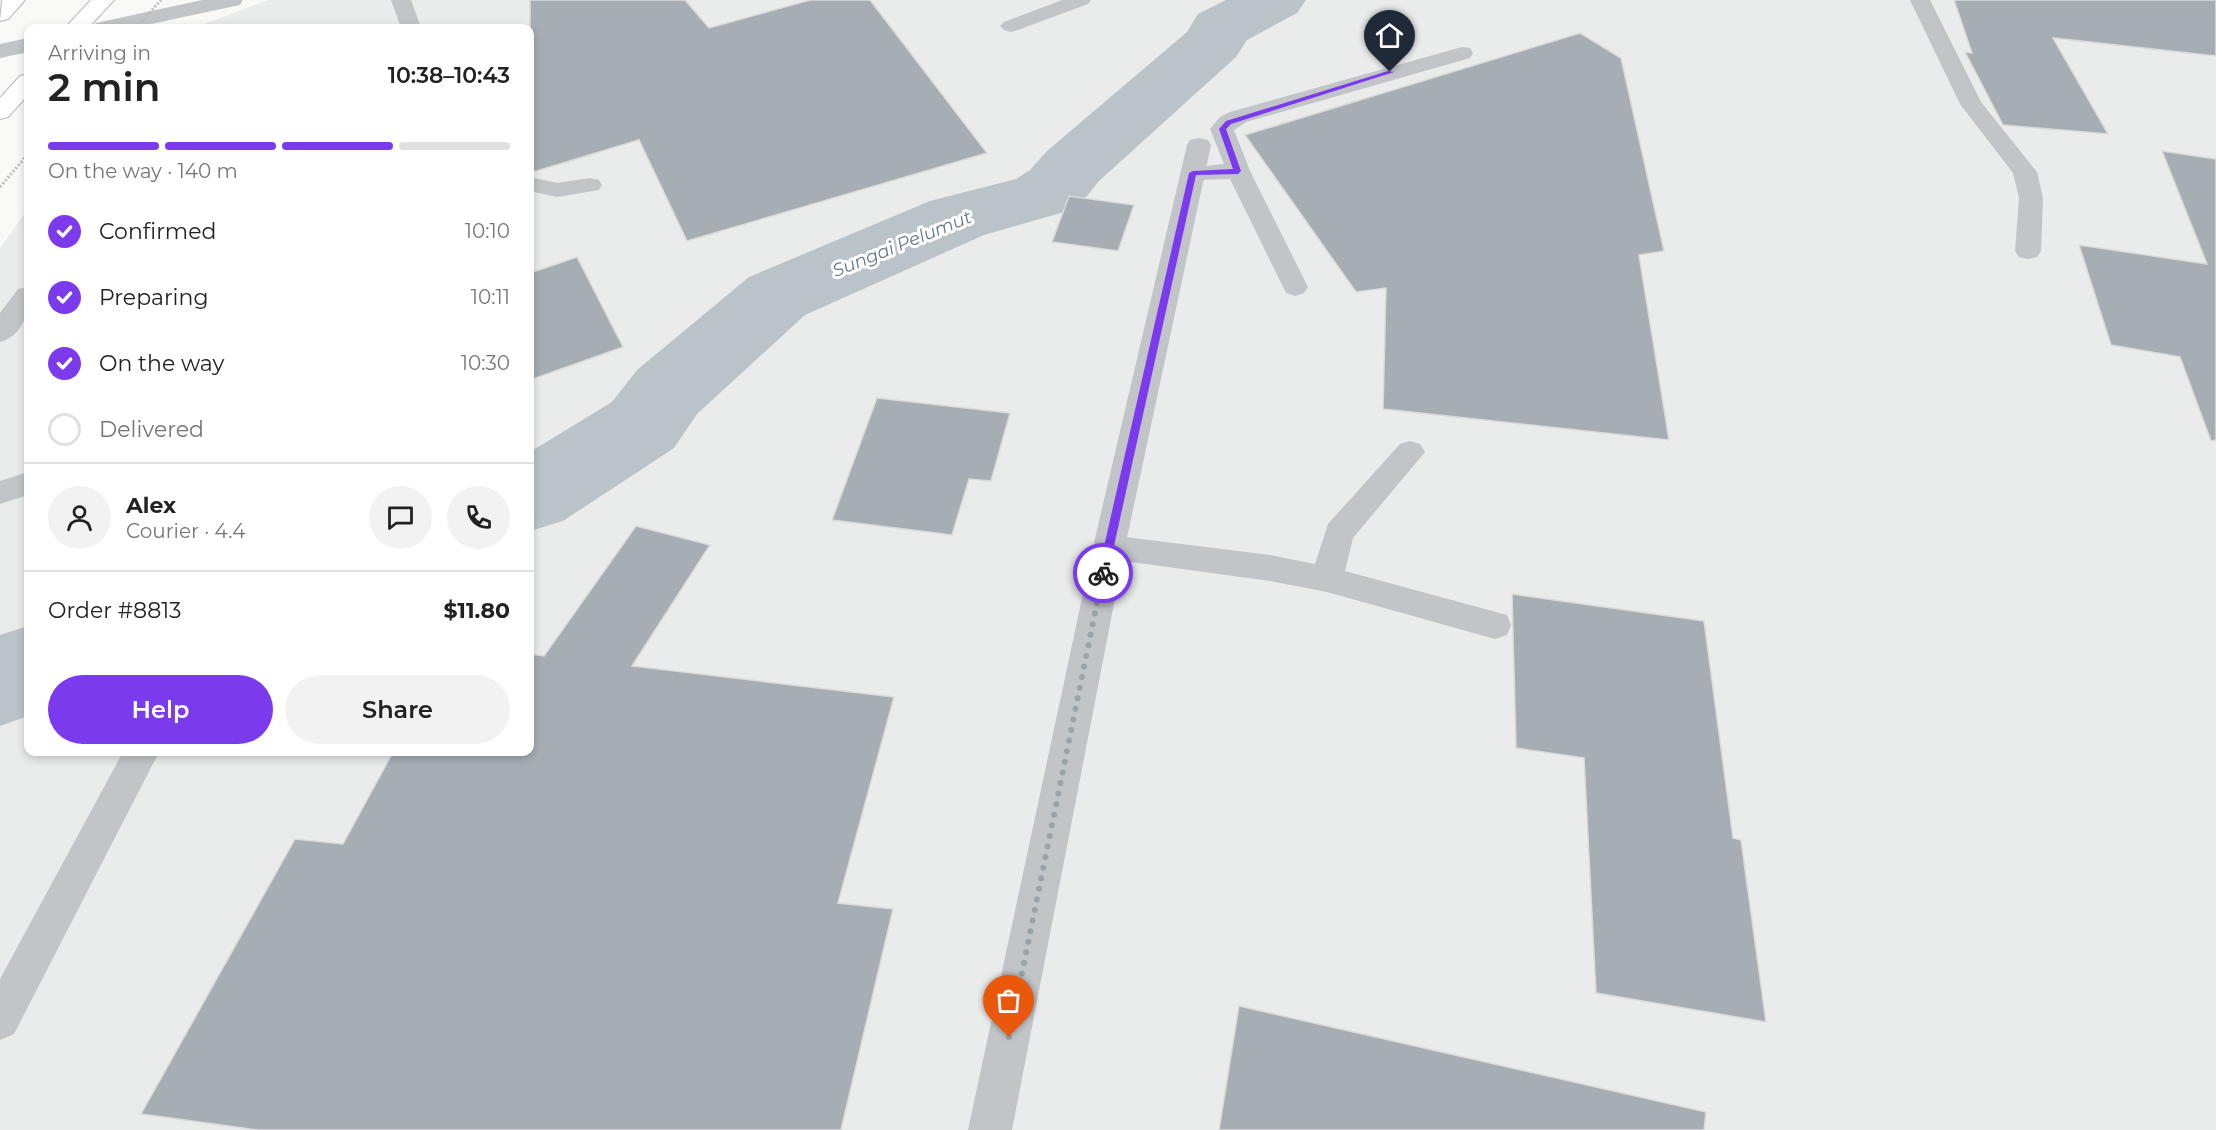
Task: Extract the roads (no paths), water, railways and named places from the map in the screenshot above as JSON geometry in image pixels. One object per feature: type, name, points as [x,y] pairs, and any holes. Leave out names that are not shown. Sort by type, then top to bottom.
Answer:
[{"type":"highway","points":[[0,14],[14,0]]},
{"type":"highway","points":[[80,24],[103,0]]},
{"type":"highway","points":[[0,112],[24,85]]},
{"type":"street","points":[[142,24],[199,18],[232,0]]},
{"type":"street","points":[[0,51],[24,46]]},
{"type":"street","points":[[990,1130],[1108,547],[1196,159]]},
{"type":"street","points":[[0,332],[24,301]]},
{"type":"lane","points":[[401,0],[410,24]]},
{"type":"lane","points":[[1011,26],[1081,0]]},
{"type":"lane","points":[[1920,0],[1971,104],[2025,172],[2031,198],[2028,251]]},
{"type":"lane","points":[[1295,287],[1238,171],[1222,129],[1228,122],[1390,72],[1462,53]]},
{"type":"lane","points":[[1196,159],[1238,171]]},
{"type":"lane","points":[[534,185],[557,190],[590,185]]},
{"type":"lane","points":[[1327,579],[1339,533],[1410,452]]},
{"type":"lane","points":[[0,493],[24,484]]},
{"type":"lane","points":[[1108,547],[1269,567],[1327,579],[1495,626]]},
{"type":"lane","points":[[0,1020],[139,756]]},
{"type":"waterway","name":"Sungai Pelumut","points":[[534,493],[643,425],[667,392],[777,296],[957,218],[1042,195],[1056,186],[1073,166],[1213,43],[1221,28],[1275,0]]},
{"type":"waterway","name":"Sungai Pelumut","points":[[0,682],[24,671]]}]
